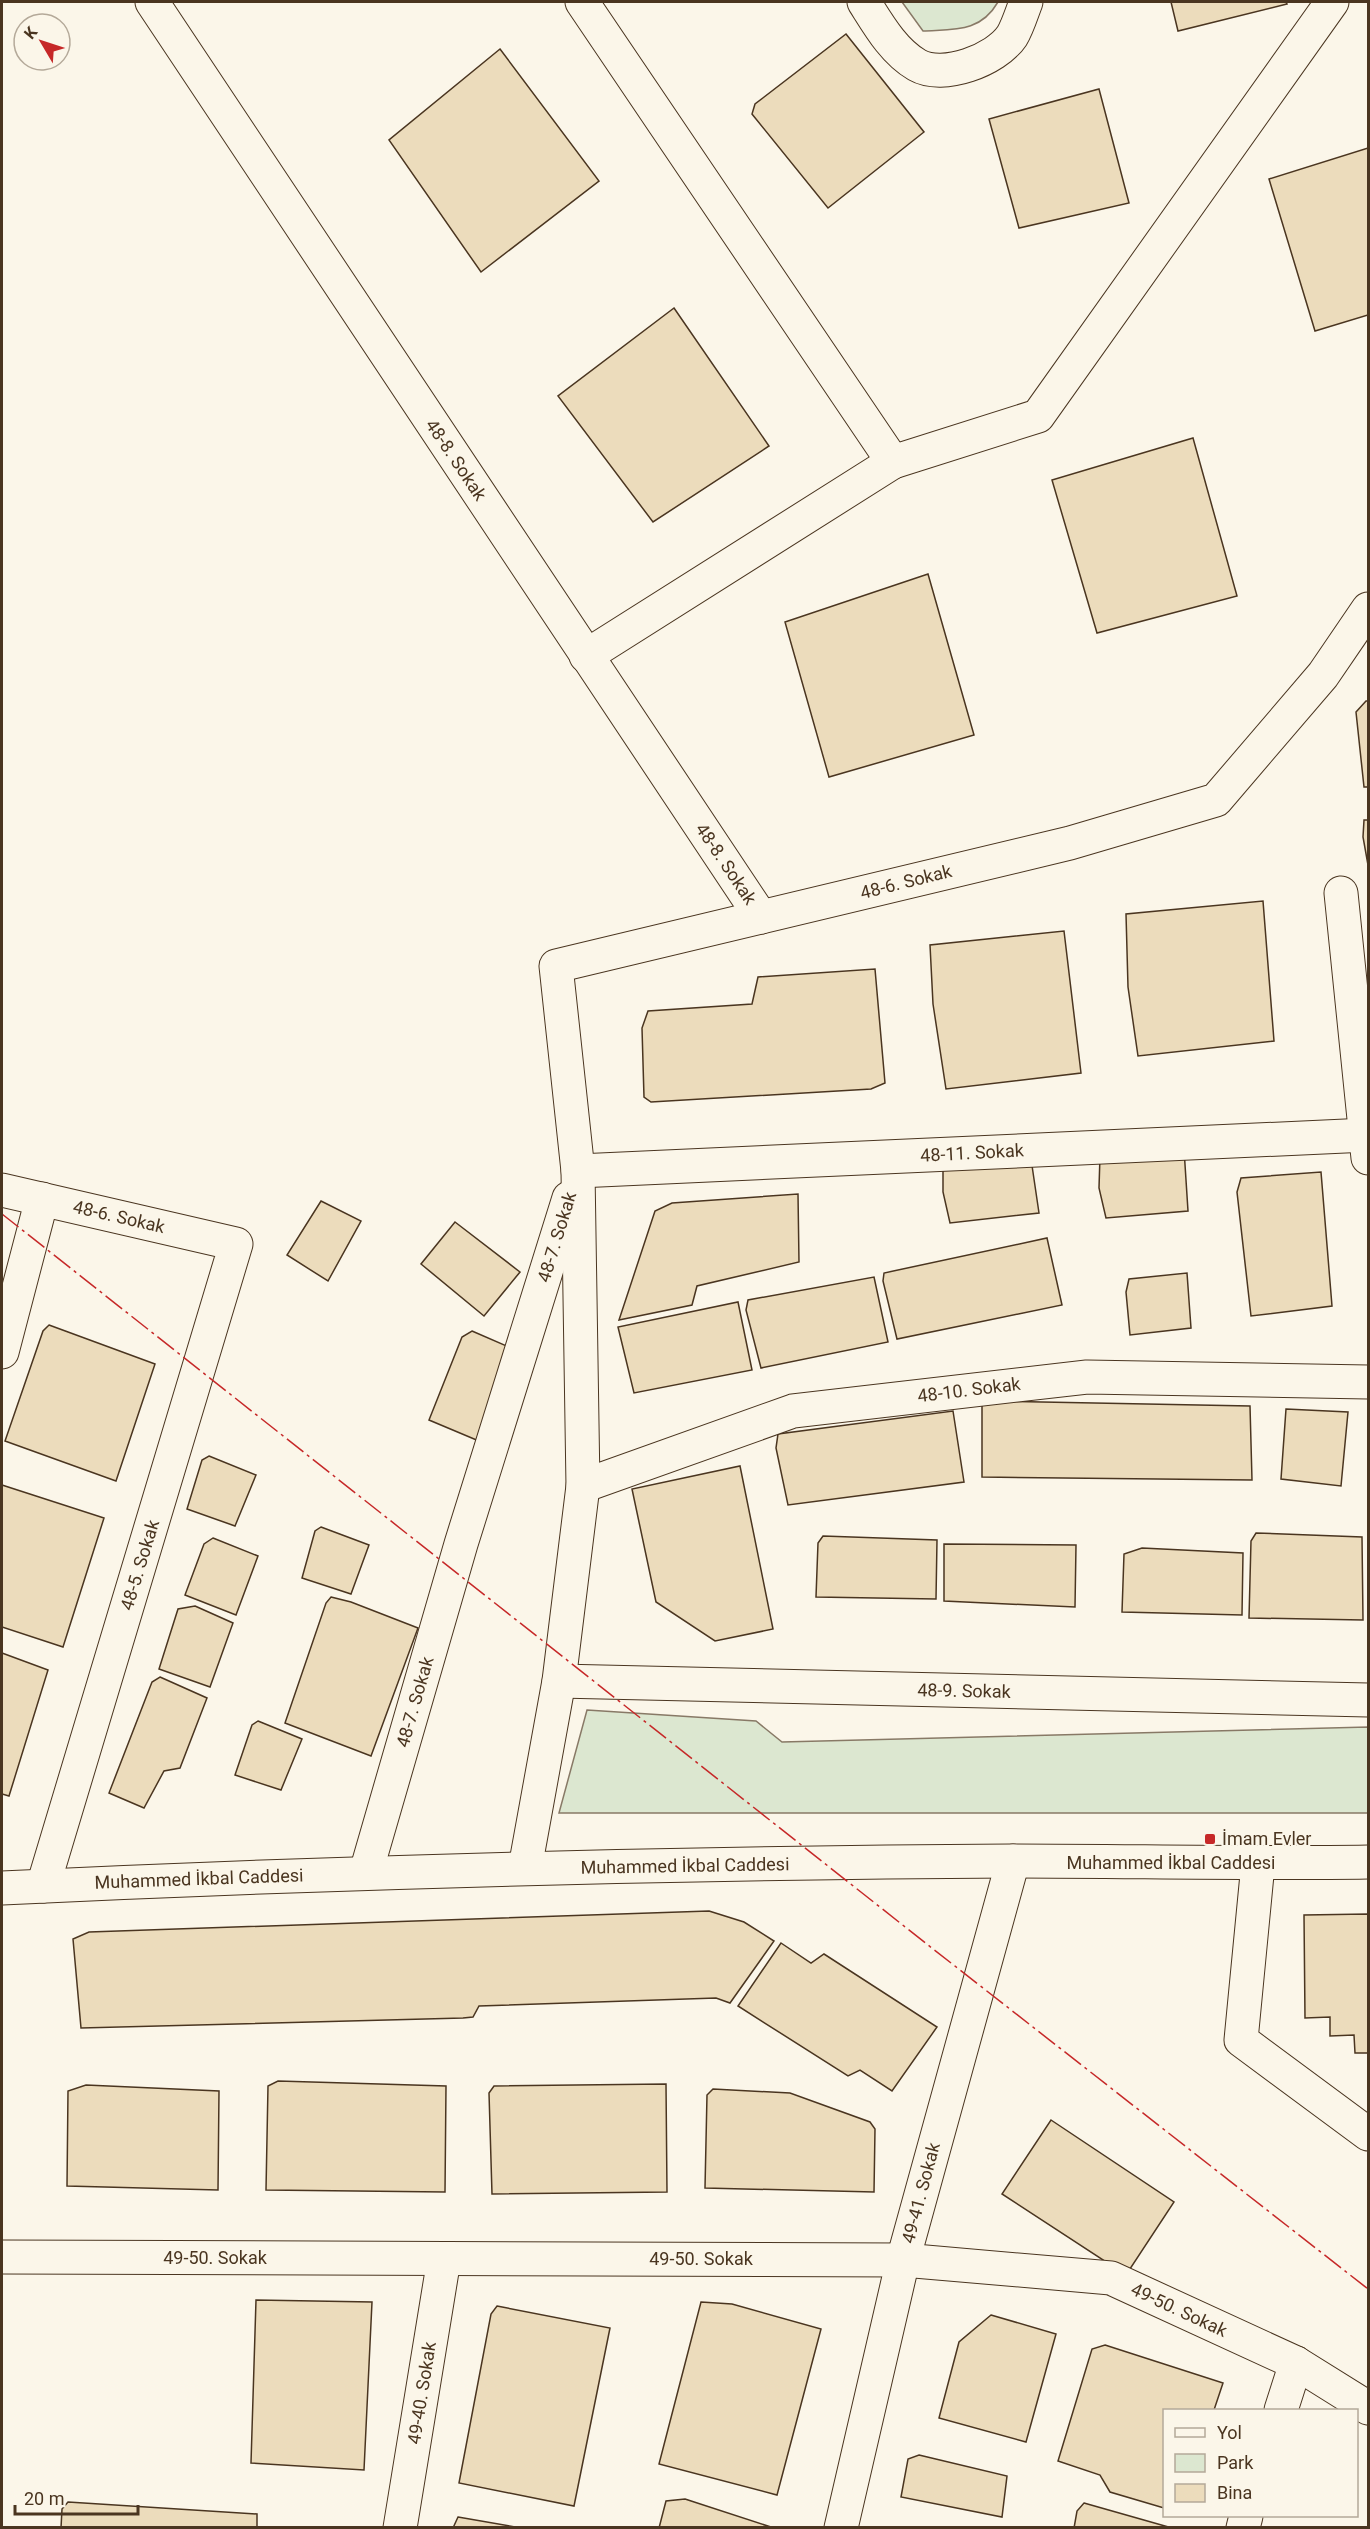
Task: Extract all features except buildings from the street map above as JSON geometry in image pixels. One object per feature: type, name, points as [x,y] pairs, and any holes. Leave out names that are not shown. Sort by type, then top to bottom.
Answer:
[{"type":"street","name":"48-8. Sokak","points":[[152,2],[761,917]]},
{"type":"street","points":[[582,2],[892,462]]},
{"type":"street","points":[[864,2],[898,50],[918,66],[941,72],[968,66],[991,55],[1012,37],[1026,2]]},
{"type":"street","points":[[586,656],[892,462],[1038,417],[1332,2]]},
{"type":"street","name":"48-6. Sokak","points":[[578,1171],[556,966],[1071,843],[1216,800],[1323,675],[1368,609]]},
{"type":"street","points":[[1341,893],[1368,1146]]},
{"type":"street","name":"48-11. Sokak","points":[[578,1171],[1368,1146]]},
{"type":"street","name":"48-7. Sokak","points":[[525,1868],[559,1681],[583,1486],[578,1171]]},
{"type":"street","name":"48-7. Sokak","points":[[366,1872],[461,1544],[578,1171]]},
{"type":"street","name":"48-6. Sokak","points":[[2,1190],[236,1244]]},
{"type":"street","points":[[2,1352],[42,1200]]},
{"type":"street","name":"48-5. Sokak","points":[[43,1886],[236,1244]]},
{"type":"street","name":"48-10. Sokak","points":[[583,1486],[793,1411],[1087,1377],[1368,1382]]},
{"type":"street","name":"48-9. Sokak","points":[[559,1681],[1368,1700]]},
{"type":"street","name":"Muhammed İkbal Caddesi","points":[[2,1888],[366,1872],[525,1868],[1012,1861],[1258,1864],[1368,1862]]},
{"type":"street","name":"49-41. Sokak","points":[[841,2528],[903,2260],[1012,1861]]},
{"type":"street","points":[[1258,1864],[1241,2040],[1368,2134]]},
{"type":"street","name":"49-50. Sokak","points":[[2,2257],[903,2260],[1111,2278],[1296,2363],[1368,2408]]},
{"type":"street","name":"49-40. Sokak","points":[[400,2528],[444,2259]]},
{"type":"street","points":[[1281,2409],[1296,2363]]},
{"type":"green space","points":[[902,2],[998,2],[991,12],[975,24],[956,29],[923,31]]},
{"type":"green space","points":[[587,1710],[756,1721],[782,1742],[1368,1727],[1368,1813],[559,1813]]},
{"type":"power","points":[[2,1214],[1368,2289]]},
{"type":"place","name":"İmam Evler","points":[[1210,1839]]}]
